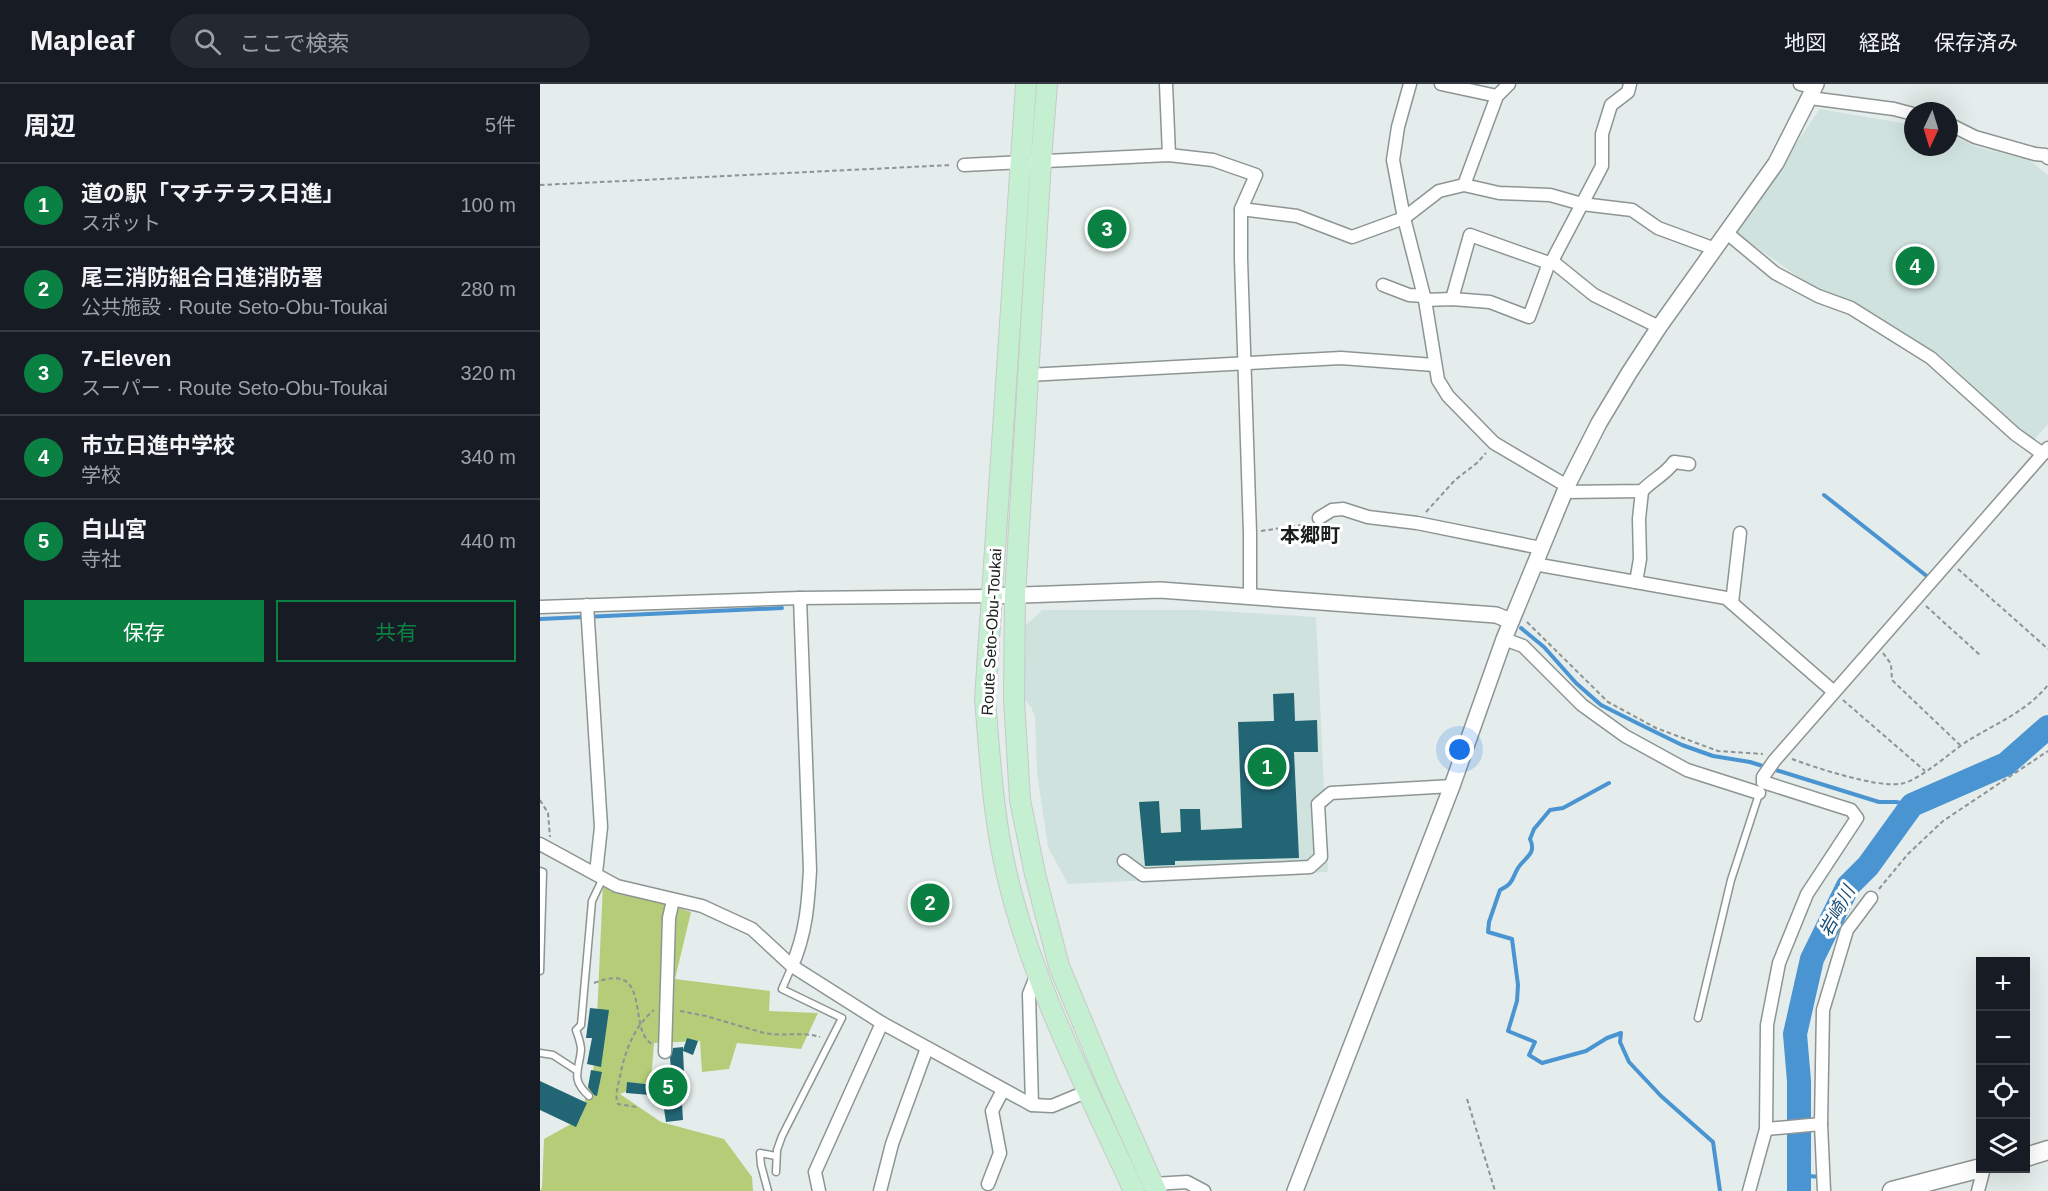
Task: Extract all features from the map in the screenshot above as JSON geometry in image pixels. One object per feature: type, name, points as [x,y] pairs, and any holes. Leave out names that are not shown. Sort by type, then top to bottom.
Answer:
[{"type":"main road","name":"Route Seto-Obu-Toukai","points":[[1026,84],[986,699],[992,799],[1007,876],[1037,974],[1134,1191]]},
{"type":"main road","name":"Route Seto-Obu-Toukai","points":[[1047,84],[1015,595],[1014,700],[1020,800],[1035,874],[1059,966],[1154,1188]]},
{"type":"main road","points":[[2030,1155],[2048,1150]]},
{"type":"main road","points":[[1892,1191],[1976,1170]]},
{"type":"street","points":[[1166,84],[1169,155]]},
{"type":"street","points":[[1410,84],[1398,127],[1394,160],[1404,218],[1425,298],[1438,380],[1448,396],[1494,443],[1566,489],[1642,491]]},
{"type":"street","points":[[1441,84],[1497,96]]},
{"type":"street","points":[[1464,185],[1497,96],[1509,84]]},
{"type":"street","points":[[1383,285],[1409,295],[1425,298],[1490,302],[1529,317],[1551,262],[1602,166],[1602,134],[1611,105],[1628,92],[1630,84]]},
{"type":"street","points":[[1295,1191],[1452,786],[1504,639],[1566,489],[1599,423],[1659,327],[1776,163],[1810,89],[1904,112]]},
{"type":"street","points":[[1958,128],[1975,137],[2045,155],[2048,158]]},
{"type":"street","points":[[964,165],[1169,155],[1214,160],[1256,175],[1241,209],[1250,597]]},
{"type":"street","points":[[1241,209],[1297,216],[1352,237],[1404,218],[1439,191],[1464,185],[1499,194],[1550,195],[1582,204],[1632,210],[1658,228],[1715,249]]},
{"type":"street","points":[[1727,233],[1774,273],[1818,296],[1851,308],[1931,358],[2015,434],[2046,451],[1776,758],[1761,784]]},
{"type":"street","points":[[1452,299],[1470,235],[1551,262],[1594,295],[1659,327]]},
{"type":"street","points":[[1028,375],[1341,358],[1434,365]]},
{"type":"street","points":[[1636,582],[1640,559],[1639,519],[1642,491],[1652,480],[1666,472],[1674,462],[1689,464]]},
{"type":"street","points":[[1319,518],[1337,508],[1368,517],[1417,523],[1541,548]]},
{"type":"street","points":[[1732,603],[1740,533]]},
{"type":"street","points":[[1534,564],[1726,598],[1834,692]]},
{"type":"street","points":[[540,607],[800,598],[992,596],[1160,590],[1514,616]]},
{"type":"street","points":[[792,966],[802,943],[808,911],[810,870],[800,598]]},
{"type":"street","points":[[587,605],[601,827],[600,875]]},
{"type":"street","points":[[1504,639],[1523,646],[1582,705],[1625,736],[1687,770],[1761,784],[1851,810],[1857,818],[1807,894],[1779,963],[1767,1025],[1768,1129],[1749,1191]]},
{"type":"street","points":[[1124,861],[1143,875],[1310,867],[1321,857],[1318,804],[1330,793],[1452,786]]},
{"type":"street","points":[[544,846],[617,886],[702,906],[752,929],[792,966],[882,1023],[1032,1105],[1052,1106],[1088,1091]]},
{"type":"street","points":[[1824,1191],[1818,1124],[1823,1010],[1846,930],[1871,898]]},
{"type":"street","points":[[665,1049],[669,918],[673,900]]},
{"type":"street","points":[[1032,1105],[1029,994],[1037,974]]},
{"type":"street","points":[[819,1191],[815,1172],[882,1023]]},
{"type":"street","points":[[880,1191],[892,1144],[927,1048]]},
{"type":"street","points":[[988,1184],[1000,1153],[992,1111],[1003,1090]]},
{"type":"street","points":[[1768,1129],[1818,1124]]},
{"type":"street","points":[[1978,1191],[1981,1173]]},
{"type":"street","points":[[1154,1188],[1187,1182],[1204,1191]]},
{"type":"lane","points":[[1698,1018],[1731,880],[1761,784]]},
{"type":"lane","points":[[540,871],[543,872],[540,971]]},
{"type":"lane","points":[[589,1096],[583,1091],[578,1081],[576,1070],[581,1048],[576,1030],[581,1025],[592,901],[600,875]]},
{"type":"lane","points":[[776,1172],[782,1136],[842,1018],[782,989],[792,966]]},
{"type":"lane","points":[[540,1053],[553,1055],[576,1070]]},
{"type":"lane","points":[[768,1191],[760,1165],[760,1153],[777,1156]]},
{"type":"path","points":[[540,185],[964,165]]},
{"type":"path","points":[[1417,523],[1455,480],[1477,463],[1494,443]]},
{"type":"path","points":[[1250,533],[1308,524],[1319,518]]},
{"type":"path","points":[[1950,561],[2048,649]]},
{"type":"path","points":[[1917,598],[1981,656]]},
{"type":"path","points":[[1514,616],[1608,702],[1656,728],[1718,751],[1776,758],[1881,783],[1899,784],[1915,779],[1969,740],[2027,707],[2048,685]]},
{"type":"path","points":[[1876,645],[1891,664],[1892,680],[1962,747],[1969,740]]},
{"type":"path","points":[[1834,692],[1925,771]]},
{"type":"path","points":[[1871,898],[1908,855],[1943,821],[2048,751]]},
{"type":"path","points":[[540,800],[548,813],[550,823],[544,846]]},
{"type":"path","points":[[584,988],[604,980],[622,978],[631,986],[649,1042],[665,1049]]},
{"type":"path","points":[[636,1107],[620,1106],[616,1099],[624,1058],[642,1023],[657,1008],[706,1016],[742,1028],[774,1035],[812,1035],[831,1043]]},
{"type":"path","points":[[1467,1099],[1495,1191]]},
{"type":"shaded area","points":[[1820,109],[1904,123],[1904,156],[1958,156],[1958,138],[1977,147],[2029,160],[2048,175],[2048,424],[2033,441],[1940,355],[1831,300],[1735,232]]},
{"type":"shaded area","points":[[1042,610],[1200,610],[1316,617],[1328,872],[1068,884],[1048,847],[1037,772],[1035,717],[1022,691],[1024,627]]},
{"type":"green space","points":[[603,884],[691,912],[675,979],[770,991],[769,1011],[818,1013],[801,1049],[737,1043],[729,1069],[702,1072],[700,1041],[654,1043],[651,1081],[620,1094],[661,1122],[724,1139],[752,1177],[753,1191],[540,1191],[544,1139],[580,1119],[595,1062]]},
{"type":"building","points":[[1294,693],[1295,721],[1317,720],[1318,752],[1294,752],[1299,858],[1175,861],[1175,865],[1145,866],[1139,802],[1159,801],[1161,833],[1181,832],[1180,809],[1200,809],[1201,830],[1242,828],[1238,722],[1274,721],[1273,694]]},
{"type":"building","points":[[590,1008],[609,1010],[601,1067],[587,1064],[592,1038],[586,1038]]},
{"type":"building","points":[[687,1038],[698,1041],[693,1055],[683,1051],[684,1072],[680,1072],[683,1120],[666,1122],[662,1096],[626,1093],[627,1082],[654,1085],[654,1069],[671,1068],[670,1058],[673,1048],[683,1047],[683,1050]]},
{"type":"building","points":[[591,1070],[602,1072],[597,1096],[588,1087]]},
{"type":"building","points":[[540,1081],[587,1103],[576,1127],[540,1110]]},
{"type":"waterway","points":[[1824,495],[1928,577]]},
{"type":"waterway","points":[[540,619],[782,608]]},
{"type":"waterway","points":[[1521,628],[1544,647],[1576,683],[1601,705],[1682,745],[1713,756],[1750,762],[1879,802],[1912,805]]},
{"type":"waterway","name":"岩崎川","points":[[1799,1191],[1799,1081],[1795,1034],[1812,959],[1848,886],[1868,866],[1912,805],[2006,764],[2048,727]]},
{"type":"waterway","points":[[1609,783],[1563,808],[1550,810],[1534,829],[1530,839],[1531,852],[1510,883],[1500,890],[1488,932],[1512,939],[1518,985],[1517,1001],[1508,1031],[1535,1042],[1529,1055],[1542,1063],[1586,1051],[1607,1038],[1621,1033],[1620,1042],[1629,1062],[1661,1096],[1713,1142],[1720,1191]]},
{"type":"waterway","points":[[1799,1175],[1820,1177]]},
{"type":"place","name":"7-Eleven","points":[[1107,229]]},
{"type":"place","name":"市立日進中学校","points":[[1915,266]]},
{"type":"place","name":"道の駅「マチテラス日進」","points":[[1267,767]]},
{"type":"place","name":"尾三消防組合日進消防署","points":[[930,903]]},
{"type":"place","name":"白山宮","points":[[668,1087]]},
{"type":"district","name":"本郷町","points":[[1310,535]]}]
